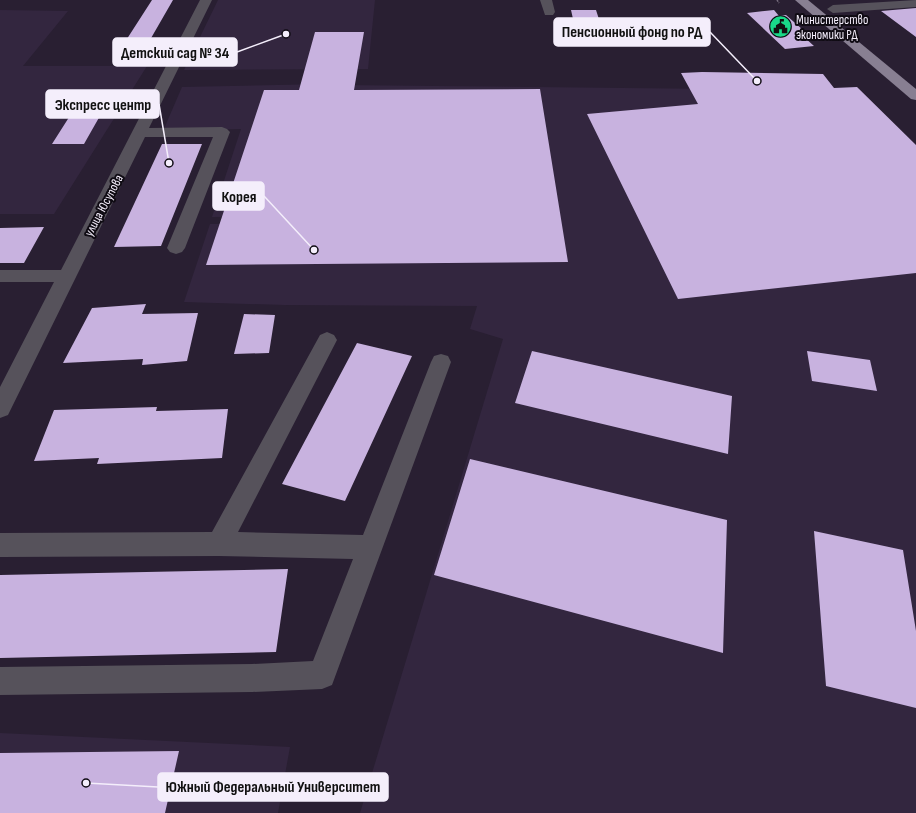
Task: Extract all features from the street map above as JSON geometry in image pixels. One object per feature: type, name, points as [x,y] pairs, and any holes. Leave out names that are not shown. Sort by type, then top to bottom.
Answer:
[{"type":"main road","points":[[801,0],[916,96]]},
{"type":"main road","points":[[821,0],[845,19]]},
{"type":"street","name":"улица Юсупова","points":[[0,409],[65,276],[141,133],[206,0]]},
{"type":"street","points":[[833,9],[916,3]]},
{"type":"street","points":[[141,133],[222,132],[176,248]]},
{"type":"street","points":[[0,276],[65,276]]},
{"type":"street","points":[[219,544],[327,340]]},
{"type":"street","points":[[0,680],[252,678],[322,675],[441,362]]},
{"type":"street","points":[[0,545],[219,544],[371,547]]},
{"type":"path","points":[[776,0],[779,3]]},
{"type":"shaded area","points":[[218,0],[375,0],[368,69],[184,70]]},
{"type":"shaded area","points":[[0,10],[68,11],[23,66],[147,66],[54,214],[0,214]]},
{"type":"shaded area","points":[[325,84],[300,216],[212,217],[241,129],[163,131],[182,87]]},
{"type":"shaded area","points":[[337,85],[810,90],[916,205],[916,813],[360,813],[503,339],[470,329],[477,306],[285,305],[184,302],[210,224],[311,224]]},
{"type":"shaded area","points":[[0,733],[290,747],[278,813],[0,813]]},
{"type":"building","points":[[152,0],[173,0],[139,59],[114,59]]},
{"type":"building","points":[[916,8],[916,37],[881,11]]},
{"type":"building","points":[[571,10],[596,10],[606,41],[578,41]]},
{"type":"building","name":"Министерство экономики РД","points":[[774,10],[779,16],[786,15],[811,37],[804,37],[814,46],[785,49],[747,13]]},
{"type":"building","points":[[315,32],[364,32],[354,90],[540,89],[568,262],[206,265],[264,90],[299,90]]},
{"type":"building","points":[[681,73],[823,74],[834,88],[857,87],[916,145],[916,273],[678,299],[587,114],[698,104]]},
{"type":"building","points":[[80,100],[109,100],[84,144],[52,144]]},
{"type":"building","points":[[162,144],[202,144],[161,246],[114,247]]},
{"type":"building","points":[[44,227],[24,263],[0,263],[0,228]]},
{"type":"building","points":[[146,304],[142,314],[198,313],[187,361],[142,365],[143,359],[63,363],[92,308]]},
{"type":"building","points":[[244,314],[275,315],[269,353],[234,354]]},
{"type":"building","points":[[357,343],[412,356],[345,501],[282,484]]},
{"type":"building","points":[[532,351],[732,396],[728,454],[515,403]]},
{"type":"building","points":[[807,351],[870,360],[877,391],[812,381]]},
{"type":"building","points":[[157,407],[156,411],[228,409],[222,458],[97,464],[99,458],[34,461],[54,410]]},
{"type":"building","points":[[470,459],[727,520],[723,653],[434,575]]},
{"type":"building","points":[[814,531],[903,550],[916,631],[916,708],[826,686]]},
{"type":"building","points":[[288,569],[276,652],[0,658],[0,575]]},
{"type":"building","points":[[179,751],[165,813],[0,813],[0,753]]},
{"type":"place","name":"Министерство экономики РД","points":[[780,26]]},
{"type":"place","name":"Детский сад № 34","points":[[286,34]]},
{"type":"place","name":"Пенсионный фонд по РД","points":[[757,81]]},
{"type":"place","name":"Экспресс центр","points":[[169,163]]},
{"type":"place","name":"Корея","points":[[314,250]]},
{"type":"place","name":"Южный Федеральный Университет","points":[[86,783]]}]
